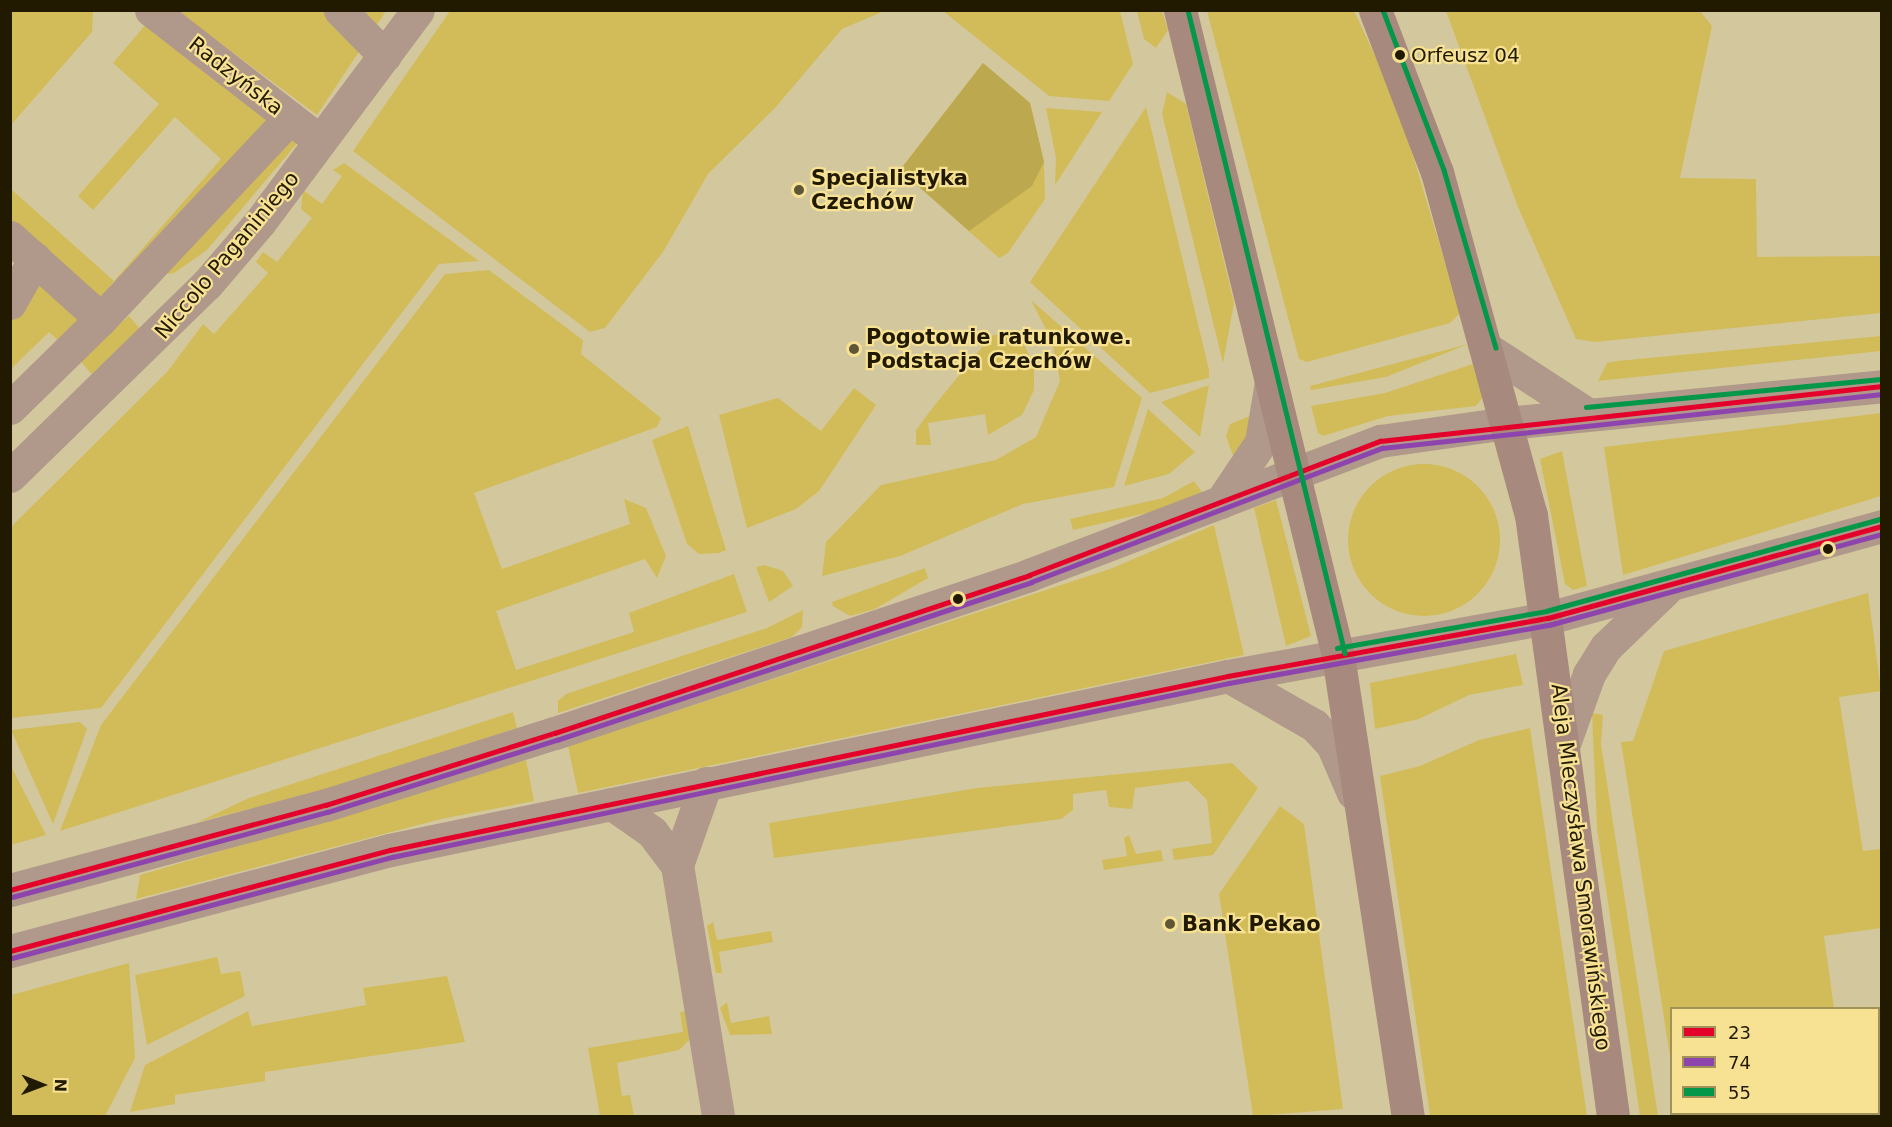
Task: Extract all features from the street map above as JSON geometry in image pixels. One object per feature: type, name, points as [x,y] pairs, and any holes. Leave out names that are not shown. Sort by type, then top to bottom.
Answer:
[{"type":"main road","points":[[1180,10],[1338,655],[1408,1116]]},
{"type":"main road","points":[[1375,10],[1437,172],[1489,350],[1507,423]]},
{"type":"main road","name":"Aleja Mieczysława Smorawińskiego","points":[[1507,423],[1532,515],[1548,618],[1613,1116]]},
{"type":"street","name":"Radzyńska","points":[[152,10],[321,141]]},
{"type":"street","points":[[340,10],[385,56]]},
{"type":"street","name":"Niccolo Paganiniego","points":[[10,476],[181,314],[261,222],[418,10]]},
{"type":"street","points":[[10,408],[101,318],[290,118]]},
{"type":"street","points":[[10,237],[101,318]]},
{"type":"street","points":[[10,303],[35,258]]},
{"type":"street","points":[[1489,350],[1587,414]]},
{"type":"street","points":[[1220,503],[1261,442],[1271,382]]},
{"type":"street","points":[[10,890],[141,855],[555,733],[1029,576],[1380,441],[1587,414],[1881,386]]},
{"type":"street","points":[[10,951],[390,850],[1228,676],[1548,618],[1881,526]]},
{"type":"street","points":[[1565,741],[1589,674],[1606,647],[1670,586]]},
{"type":"street","points":[[1228,676],[1306,719],[1332,744],[1364,822]]},
{"type":"street","points":[[706,783],[678,865],[718,1116]]},
{"type":"street","points":[[612,804],[652,832],[678,865]]},
{"type":"shaded area","points":[[10,11],[93,11],[92,32],[11,125]]},
{"type":"shaded area","points":[[177,11],[386,11],[317,115]]},
{"type":"shaded area","points":[[450,11],[884,11],[842,29],[775,108],[708,174],[663,252],[605,328],[590,332],[353,151]]},
{"type":"shaded area","points":[[943,11],[1120,11],[1133,64],[1109,101],[1049,96]]},
{"type":"shaded area","points":[[1137,11],[1162,11],[1168,30],[1156,48],[1144,39]]},
{"type":"shaded area","points":[[1207,11],[1354,11],[1397,102],[1460,313],[1450,323],[1307,362],[1299,359]]},
{"type":"shaded area","points":[[1446,11],[1700,11],[1712,26],[1680,178],[1756,179],[1757,257],[1881,256],[1881,313],[1595,342],[1576,339],[1518,207]]},
{"type":"shaded area","points":[[146,24],[299,141],[207,250],[174,273],[114,281],[221,159],[175,117],[93,210],[78,196],[159,104],[113,63]]},
{"type":"shaded area","points":[[983,63],[1030,103],[1044,162],[1045,199],[1008,253],[999,258],[900,170]]},
{"type":"shaded area","points":[[983,63],[1030,103],[1044,162],[1032,186],[969,231],[900,170]]},
{"type":"shaded area","points":[[1167,92],[1186,104],[1234,303],[1223,363],[1162,114]]},
{"type":"shaded area","points":[[1146,107],[1209,370],[1209,378],[1150,393],[1030,282]]},
{"type":"shaded area","points":[[1046,108],[1102,112],[1055,185],[1056,158]]},
{"type":"shaded area","points":[[344,163],[479,261],[439,264],[101,708],[11,718],[11,527],[167,372],[203,324],[214,334],[268,273],[256,262],[263,252],[277,262],[312,218],[301,209],[303,190],[322,204],[342,176],[333,170]]},
{"type":"shaded area","points":[[11,189],[114,281],[95,305],[11,229]]},
{"type":"shaded area","points":[[36,268],[87,316],[61,343],[49,332],[11,369],[10,319]]},
{"type":"shaded area","points":[[489,270],[583,340],[581,354],[661,418],[657,427],[474,493],[502,569],[630,524],[624,499],[646,508],[666,556],[657,578],[645,559],[496,611],[516,670],[634,632],[629,613],[734,574],[747,612],[60,831],[101,725],[445,274]]},
{"type":"shaded area","points":[[1031,300],[1142,398],[1114,487],[1023,504],[900,556],[822,576],[826,542],[881,485],[996,460],[1036,437],[1060,381],[1052,341]]},
{"type":"shaded area","points":[[129,316],[144,334],[93,376],[78,358]]},
{"type":"shaded area","points":[[1007,332],[1022,341],[1034,364],[1034,390],[1022,415],[988,435],[985,414],[928,423],[931,445],[916,445],[916,430],[934,406],[991,336]]},
{"type":"shaded area","points":[[1881,336],[1881,351],[1598,381],[1607,363],[1617,361]]},
{"type":"shaded area","points":[[1468,344],[1386,377],[1311,390],[1310,386]]},
{"type":"shaded area","points":[[1473,364],[1483,397],[1476,406],[1388,416],[1323,436],[1318,433],[1311,406],[1385,393]]},
{"type":"shaded area","points":[[1209,385],[1200,437],[1161,402]]},
{"type":"shaded area","points":[[854,388],[876,405],[819,491],[796,509],[747,528],[719,415],[778,398],[821,431]]},
{"type":"shaded area","points":[[1148,409],[1195,452],[1169,474],[1124,486]]},
{"type":"shaded area","points":[[1881,413],[1881,496],[1623,575],[1604,447]]},
{"type":"shaded area","points":[[1253,415],[1251,428],[1235,461],[1226,436],[1230,424]]},
{"type":"shaded area","points":[[688,426],[726,550],[719,553],[699,554],[687,544],[652,440]]},
{"type":"shaded area","points":[[1562,451],[1587,586],[1573,590],[1565,584],[1540,459]]},
{"type":"shaded area","points":[[1424,464],[1439,465],[1453,470],[1478,486],[1494,511],[1499,525],[1499,555],[1494,569],[1478,594],[1453,610],[1439,615],[1424,616],[1409,615],[1395,610],[1370,594],[1354,569],[1349,555],[1348,540],[1349,525],[1354,511],[1370,486],[1395,470],[1409,465]]},
{"type":"shaded area","points":[[1194,481],[1202,492],[1164,509],[1073,530],[1070,519],[1163,498]]},
{"type":"shaded area","points":[[1276,500],[1311,636],[1286,646],[1254,508]]},
{"type":"shaded area","points":[[1214,525],[1244,655],[578,793],[568,746],[1110,569]]},
{"type":"shaded area","points":[[764,565],[783,571],[793,586],[769,602],[756,567]]},
{"type":"shaded area","points":[[925,568],[928,578],[875,609],[850,616],[833,606],[832,602]]},
{"type":"shaded area","points":[[1868,593],[1881,691],[1839,697],[1863,851],[1881,849],[1881,928],[1824,936],[1834,1007],[1670,1007],[1670,1057],[1621,742],[1633,741],[1664,651]]},
{"type":"shaded area","points":[[803,610],[802,627],[792,637],[558,713],[558,701],[566,694],[767,628]]},
{"type":"shaded area","points":[[1516,654],[1523,685],[1469,695],[1419,719],[1375,729],[1370,683]]},
{"type":"shaded area","points":[[513,712],[517,728],[313,793],[198,822],[249,798]]},
{"type":"shaded area","points":[[1592,713],[1603,715],[1601,744],[1658,1116],[1640,1116],[1597,829]]},
{"type":"shaded area","points":[[80,722],[87,729],[53,824],[11,730]]},
{"type":"shaded area","points":[[1530,728],[1587,1116],[1430,1116],[1380,776],[1420,766],[1479,740]]},
{"type":"shaded area","points":[[526,760],[534,801],[441,819],[136,899],[140,875]]},
{"type":"shaded area","points":[[1232,763],[1258,788],[1213,855],[1174,860],[1172,849],[1212,843],[1207,800],[1188,781],[1135,788],[1132,809],[1109,807],[1106,790],[1073,794],[1073,810],[1061,819],[774,858],[769,823],[977,788]]},
{"type":"shaded area","points":[[10,764],[46,835],[11,845],[10,845]]},
{"type":"shaded area","points":[[1280,806],[1304,824],[1343,1109],[1253,1116],[1219,894]]},
{"type":"shaded area","points":[[1129,835],[1136,854],[1161,850],[1163,861],[1104,870],[1102,860],[1127,856],[1124,838]]},
{"type":"shaded area","points":[[713,922],[717,940],[771,931],[773,942],[719,952],[722,973],[716,973],[707,926]]},
{"type":"shaded area","points":[[217,957],[221,974],[240,971],[245,996],[147,1045],[135,975]]},
{"type":"shaded area","points":[[129,963],[135,1058],[105,1116],[11,1116],[11,995]]},
{"type":"shaded area","points":[[447,976],[465,1042],[265,1072],[265,1081],[175,1095],[175,1104],[130,1112],[145,1065],[248,1011],[252,1026],[366,1005],[363,988]]},
{"type":"shaded area","points":[[727,1002],[731,1023],[769,1016],[772,1034],[730,1035],[720,1008]]},
{"type":"shaded area","points":[[686,1011],[691,1038],[679,1050],[617,1063],[622,1096],[630,1095],[634,1116],[600,1116],[588,1048],[683,1032],[680,1012]]},
{"type":"shaded area","points":[[1682,1115],[1846,1115],[1846,1116]]},
{"type":"transit line","name":"55","points":[[1188,10],[1345,653]]},
{"type":"transit line","name":"55","points":[[1383,10],[1444,170],[1496,348]]},
{"type":"transit line","name":"55","points":[[1586,407],[1881,379]]},
{"type":"transit line","name":"23","points":[[10,890],[326,805],[555,733],[1029,575],[1380,441],[1882,386]]},
{"type":"transit line","name":"74","points":[[12,897],[328,812],[557,740],[1031,582],[1382,448],[1882,394]]},
{"type":"transit line","name":"55","points":[[1337,648],[1546,611],[1880,519]]},
{"type":"transit line","name":"23","points":[[10,951],[390,850],[1228,676],[1548,618],[1882,526]]},
{"type":"transit line","name":"74","points":[[12,958],[392,857],[1229,683],[1549,625],[1882,534]]},
{"type":"place","name":"Orfeusz 04","points":[[1400,55]]},
{"type":"place","name":"Specjalistyka Czechów","points":[[799,190]]},
{"type":"place","name":"Pogotowie ratunkowe. Podstacja Czechów","points":[[854,349]]},
{"type":"place","name":"Bank Pekao","points":[[1170,924]]}]
